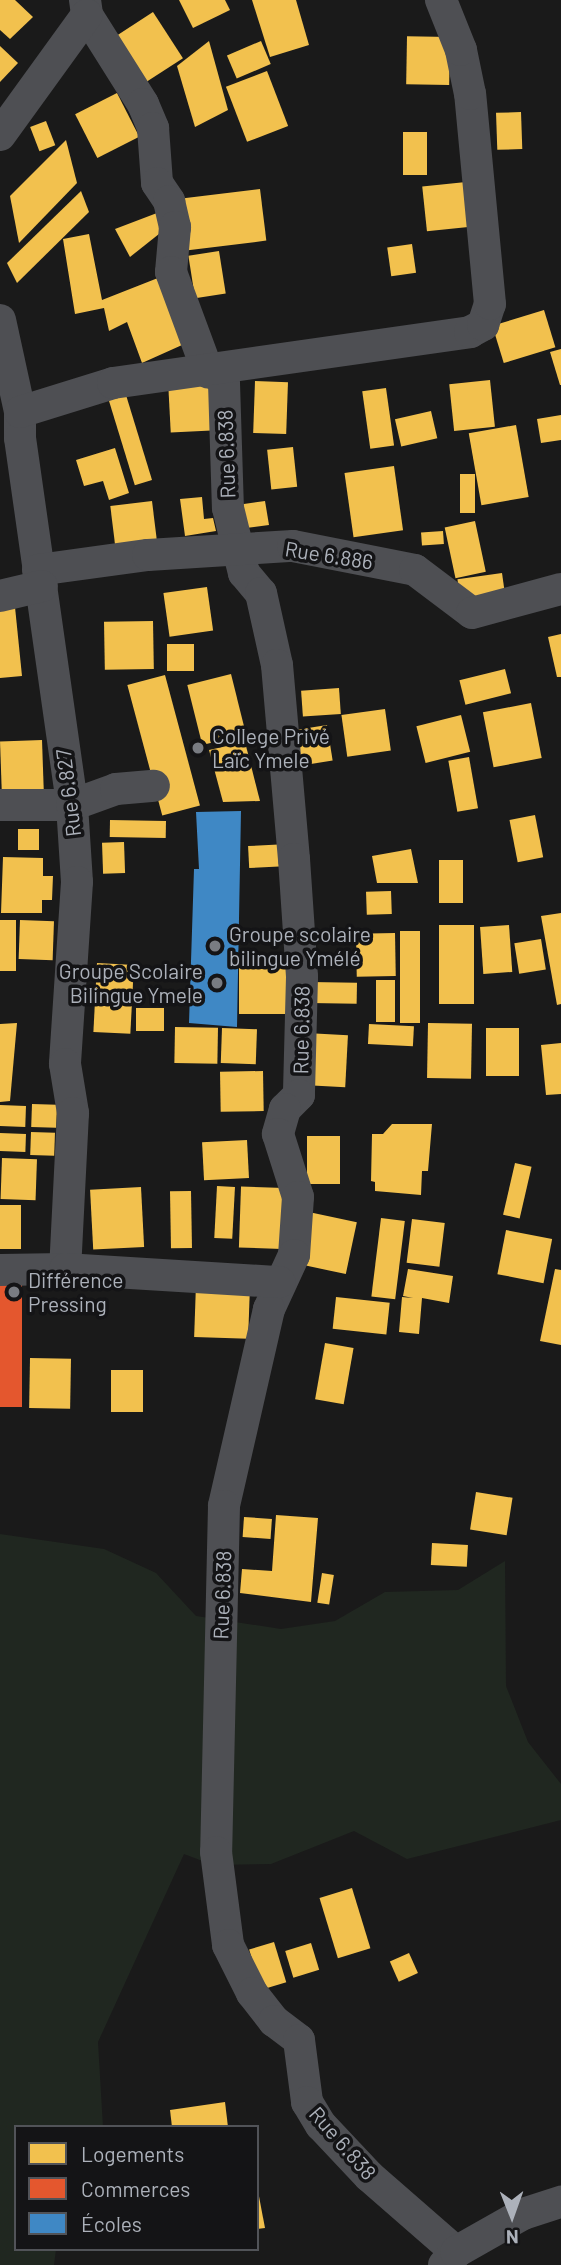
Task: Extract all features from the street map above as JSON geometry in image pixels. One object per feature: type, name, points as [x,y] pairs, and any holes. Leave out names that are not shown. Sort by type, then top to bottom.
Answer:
[{"type":"street","points":[[20,412],[113,383],[208,372],[303,354],[470,332],[484,325],[490,304],[470,94],[461,50],[441,0]]},
{"type":"street","points":[[0,135],[86,8]]},
{"type":"street","name":"Rue 6.838","points":[[86,8],[143,104],[153,128],[157,183],[169,201],[175,227],[171,272],[208,372],[217,374],[224,383],[228,508],[244,573],[261,593],[277,665],[300,953],[299,1095],[285,1109],[278,1134],[298,1197],[293,1255],[269,1309],[224,1506],[216,1852],[228,1945],[252,1993],[274,2021],[299,2040],[307,2102],[321,2125],[450,2259]]},
{"type":"street","name":"Rue 6.827","points":[[0,320],[20,412],[72,805],[76,882],[65,1064],[73,1113],[65,1269]]},
{"type":"street","name":"Rue 6.886","points":[[0,596],[40,578],[148,555],[293,547],[415,570],[472,613],[561,589]]},
{"type":"street","points":[[0,806],[72,805],[116,789],[154,786]]},
{"type":"street","points":[[0,1270],[65,1269],[280,1282]]},
{"type":"street","points":[[450,2259],[523,2214],[561,2203]]},
{"type":"shaded area","points":[[0,1534],[104,1549],[156,1573],[196,1616],[281,1629],[335,1621],[385,1592],[458,1590],[505,1561],[506,1686],[528,1742],[561,1784],[561,1820],[407,1859],[354,1831],[271,1864],[213,1865],[184,1854],[98,2042],[103,2125],[14,2125],[14,2251],[56,2251],[54,2265],[0,2265]]},
{"type":"building: Logements","points":[[0,0],[15,0],[33,17],[10,39],[0,30]]},
{"type":"building: Logements","points":[[179,0],[225,0],[230,10],[193,28]]},
{"type":"building: Logements","points":[[252,0],[296,0],[309,45],[270,57]]},
{"type":"building: Logements","points":[[153,12],[183,58],[138,88],[108,41]]},
{"type":"building: Logements","points":[[407,36],[450,37],[449,85],[406,84]]},
{"type":"building: Logements","points":[[209,41],[228,110],[195,127],[177,66]]},
{"type":"building: Logements","points":[[261,41],[271,64],[237,78],[227,55]]},
{"type":"building: Logements","points":[[0,46],[18,63],[0,82]]},
{"type":"building: Logements","points":[[267,71],[288,126],[247,142],[226,87]]},
{"type":"building: Logements","points":[[117,93],[139,137],[97,158],[75,114]]},
{"type":"building: Logements","points":[[521,112],[522,149],[497,150],[496,113]]},
{"type":"building: Logements","points":[[46,121],[55,145],[39,151],[30,127]]},
{"type":"building: Logements","points":[[403,132],[427,132],[427,175],[403,175]]},
{"type":"building: Logements","points":[[66,140],[77,183],[19,243],[10,196]]},
{"type":"building: Logements","points":[[466,182],[471,227],[427,231],[422,187]]},
{"type":"building: Logements","points":[[260,189],[266,241],[186,250],[180,199]]},
{"type":"building: Logements","points":[[81,191],[89,212],[17,283],[7,263]]},
{"type":"building: Logements","points":[[157,213],[164,230],[130,257],[115,229]]},
{"type":"building: Logements","points":[[89,234],[102,300],[163,276],[191,341],[142,363],[127,322],[109,331],[104,308],[75,314],[63,239]]},
{"type":"building: Logements","points":[[412,244],[416,273],[391,276],[387,247]]},
{"type":"building: Logements","points":[[219,251],[226,293],[195,298],[188,256]]},
{"type":"building: Logements","points":[[544,310],[555,347],[504,363],[492,326]]},
{"type":"building: Logements","points":[[561,349],[561,385],[560,385],[550,352]]},
{"type":"building: Logements","points":[[219,379],[222,430],[171,433],[168,382]]},
{"type":"building: Logements","points":[[490,380],[495,427],[454,431],[449,384]]},
{"type":"building: Logements","points":[[255,381],[288,382],[286,434],[253,433]]},
{"type":"building: Logements","points":[[386,388],[394,445],[370,449],[362,391]]},
{"type":"building: Logements","points":[[126,395],[152,480],[135,485],[109,400]]},
{"type":"building: Logements","points":[[431,411],[437,438],[401,447],[395,419]]},
{"type":"building: Logements","points":[[561,415],[561,440],[541,443],[537,419]]},
{"type":"building: Logements","points":[[516,425],[529,497],[481,505],[469,433]]},
{"type":"building: Logements","points":[[293,447],[297,487],[271,489],[267,450]]},
{"type":"building: Logements","points":[[115,448],[129,493],[109,500],[103,481],[84,486],[76,460]]},
{"type":"building: Logements","points":[[394,466],[403,530],[354,537],[344,473]]},
{"type":"building: Logements","points":[[460,474],[475,474],[475,513],[460,513]]},
{"type":"building: Logements","points":[[202,497],[204,519],[213,518],[216,531],[185,536],[180,499]]},
{"type":"building: Logements","points":[[152,501],[157,544],[116,549],[110,506]]},
{"type":"building: Logements","points":[[265,501],[269,525],[246,528],[230,506]]},
{"type":"building: Logements","points":[[475,521],[486,572],[455,578],[445,527]]},
{"type":"building: Logements","points":[[443,531],[444,544],[422,546],[421,533]]},
{"type":"building: Logements","points":[[502,573],[505,594],[460,600],[457,579]]},
{"type":"building: Logements","points":[[207,587],[213,631],[170,637],[163,593]]},
{"type":"building: Logements","points":[[15,607],[22,676],[0,678],[0,609]]},
{"type":"building: Logements","points":[[153,621],[154,669],[105,670],[104,622]]},
{"type":"building: Logements","points":[[561,634],[561,677],[557,677],[548,637]]},
{"type":"building: Logements","points":[[167,644],[194,644],[194,671],[167,671]]},
{"type":"building: Logements","points":[[505,669],[511,693],[465,705],[459,680]]},
{"type":"building: Logements","points":[[231,674],[246,734],[202,745],[187,685]]},
{"type":"building: Logements","points":[[165,675],[200,805],[162,815],[127,685]]},
{"type":"building: Logements","points":[[339,688],[341,714],[303,717],[301,691]]},
{"type":"building: Logements","points":[[531,703],[542,758],[494,767],[483,712]]},
{"type":"building: Logements","points":[[385,709],[391,751],[347,757],[341,715]]},
{"type":"building: Logements","points":[[461,715],[470,752],[426,763],[416,726]]},
{"type":"building: Logements","points":[[327,725],[333,761],[298,766],[292,730]]},
{"type":"building: Logements","points":[[42,740],[44,799],[2,800],[0,741]]},
{"type":"building: Logements","points":[[245,742],[260,801],[223,802],[209,750]]},
{"type":"building: Logements","points":[[469,757],[478,808],[457,812],[448,761]]},
{"type":"building: Logements","points":[[535,815],[543,857],[518,862],[509,820]]},
{"type":"building: Logements","points":[[110,820],[166,821],[166,838],[110,837]]},
{"type":"building: Logements","points":[[18,829],[39,829],[39,850],[18,850]]},
{"type":"building: Logements","points":[[124,842],[125,873],[103,874],[102,843]]},
{"type":"building: Logements","points":[[288,844],[289,866],[249,868],[248,846]]},
{"type":"building: Logements","points":[[411,849],[418,883],[377,883],[372,856]]},
{"type":"building: Logements","points":[[3,857],[43,858],[43,876],[53,876],[52,900],[42,900],[42,913],[1,913]]},
{"type":"building: Logements","points":[[439,860],[463,860],[463,903],[439,903]]},
{"type":"building: Logements","points":[[391,891],[392,914],[367,915],[366,892]]},
{"type":"building: Logements","points":[[561,913],[561,1004],[557,1005],[541,916]]},
{"type":"building: Logements","points":[[0,920],[16,920],[16,971],[0,971]]},
{"type":"building: Logements","points":[[20,920],[54,921],[53,960],[19,959]]},
{"type":"building: Logements","points":[[439,925],[474,925],[474,1004],[439,1004]]},
{"type":"building: Logements","points":[[509,925],[512,972],[483,974],[480,927]]},
{"type":"building: Logements","points":[[400,931],[420,931],[420,1023],[400,1023]]},
{"type":"building: Logements","points":[[395,933],[396,976],[357,977],[356,934]]},
{"type":"building: Logements","points":[[541,939],[546,970],[519,974],[514,943]]},
{"type":"building: Logements","points":[[97,963],[134,965],[130,1034],[93,1032]]},
{"type":"building: Logements","points":[[239,968],[288,968],[288,1014],[239,1014]]},
{"type":"building: Logements","points":[[376,980],[395,980],[395,1022],[376,1022]]},
{"type":"building: Logements","points":[[310,982],[357,983],[357,1004],[310,1003]]},
{"type":"building: Logements","points":[[136,1008],[164,1008],[164,1031],[136,1031]]},
{"type":"building: Logements","points":[[17,1023],[10,1101],[0,1102],[0,1024]]},
{"type":"building: Logements","points":[[428,1023],[472,1024],[471,1079],[427,1078]]},
{"type":"building: Logements","points":[[369,1024],[414,1026],[413,1046],[368,1044]]},
{"type":"building: Logements","points":[[175,1027],[218,1028],[217,1064],[174,1063]]},
{"type":"building: Logements","points":[[222,1028],[257,1029],[256,1064],[221,1063]]},
{"type":"building: Logements","points":[[486,1028],[519,1028],[519,1076],[486,1076]]},
{"type":"building: Logements","points":[[306,1033],[348,1035],[345,1087],[303,1085]]},
{"type":"building: Logements","points":[[561,1043],[561,1094],[546,1095],[541,1045]]},
{"type":"building: Logements","points":[[263,1071],[264,1111],[221,1112],[220,1072]]},
{"type":"building: Logements","points":[[32,1104],[57,1105],[56,1128],[31,1127]]},
{"type":"building: Logements","points":[[0,1105],[26,1106],[25,1127],[0,1126]]},
{"type":"building: Logements","points":[[392,1124],[432,1124],[428,1171],[422,1171],[421,1195],[375,1191],[375,1182],[371,1181],[372,1134],[383,1134]]},
{"type":"building: Logements","points":[[31,1132],[55,1133],[54,1156],[30,1155]]},
{"type":"building: Logements","points":[[0,1133],[26,1134],[25,1152],[0,1151]]},
{"type":"building: Logements","points":[[307,1136],[340,1136],[340,1184],[307,1184]]},
{"type":"building: Logements","points":[[247,1140],[249,1178],[204,1180],[202,1142]]},
{"type":"building: Logements","points":[[2,1158],[37,1159],[36,1200],[1,1199]]},
{"type":"building: Logements","points":[[515,1163],[532,1167],[520,1218],[503,1215]]},
{"type":"building: Logements","points":[[217,1186],[235,1187],[232,1239],[214,1238]]},
{"type":"building: Logements","points":[[241,1186],[284,1188],[282,1249],[239,1247]]},
{"type":"building: Logements","points":[[141,1187],[144,1247],[93,1250],[90,1190]]},
{"type":"building: Logements","points":[[170,1191],[191,1191],[192,1248],[171,1248]]},
{"type":"building: Logements","points":[[0,1205],[21,1205],[21,1249],[0,1249]]},
{"type":"building: Logements","points":[[304,1211],[357,1222],[346,1274],[293,1263]]},
{"type":"building: Logements","points":[[381,1218],[405,1221],[395,1299],[371,1296]]},
{"type":"building: Logements","points":[[412,1219],[445,1223],[439,1267],[407,1263]]},
{"type":"building: Logements","points":[[506,1230],[552,1239],[544,1283],[497,1274]]},
{"type":"building: Logements","points":[[408,1269],[453,1276],[449,1303],[422,1298],[419,1334],[399,1332],[402,1297],[413,1298],[403,1296]]},
{"type":"building: Logements","points":[[555,1269],[561,1270],[561,1345],[540,1341]]},
{"type":"building: Logements","points":[[196,1284],[250,1286],[248,1339],[194,1337]]},
{"type":"building: Logements","points":[[336,1297],[390,1303],[386,1334],[333,1329]]},
{"type":"building: Logements","points":[[325,1343],[354,1348],[344,1404],[315,1399]]},
{"type":"building: Logements","points":[[30,1358],[71,1359],[70,1409],[29,1408]]},
{"type":"building: Logements","points":[[111,1370],[143,1370],[143,1412],[111,1412]]},
{"type":"building: Logements","points":[[476,1492],[513,1498],[507,1535],[470,1530]]},
{"type":"building: Logements","points":[[276,1515],[318,1518],[311,1602],[240,1593],[242,1569],[272,1571]]},
{"type":"building: Logements","points":[[244,1517],[272,1519],[271,1539],[243,1537]]},
{"type":"building: Logements","points":[[432,1543],[468,1545],[467,1567],[431,1565]]},
{"type":"building: Logements","points":[[322,1573],[334,1575],[329,1605],[317,1603]]},
{"type":"building: Logements","points":[[352,1888],[370,1948],[338,1958],[319,1898]]},
{"type":"building: Logements","points":[[274,1942],[286,1982],[261,1990],[249,1950]]},
{"type":"building: Logements","points":[[311,1943],[319,1970],[293,1978],[285,1951]]},
{"type":"building: Logements","points":[[409,1953],[418,1973],[399,1982],[390,1962]]},
{"type":"building: Logements","points":[[225,2102],[228,2125],[172,2125],[170,2110]]},
{"type":"building: Logements","points":[[259,2196],[265,2228],[259,2229]]},
{"type":"building: Commerces","points":[[0,1282],[22,1282],[22,1407],[0,1407]]},
{"type":"building: Écoles","name":"Groupe scolaire bilingue Ymélé","points":[[241,811],[237,1027],[189,1023],[194,869],[199,869],[196,812]]},
{"type":"place","name":"College Privé Laïc Ymele","points":[[198,748]]},
{"type":"place","name":"Groupe scolaire bilingue Ymélé","points":[[215,946]]},
{"type":"place","name":"Groupe Scolaire Bilingue Ymele","points":[[217,983]]},
{"type":"place","name":"Différence Pressing","points":[[14,1292]]}]
